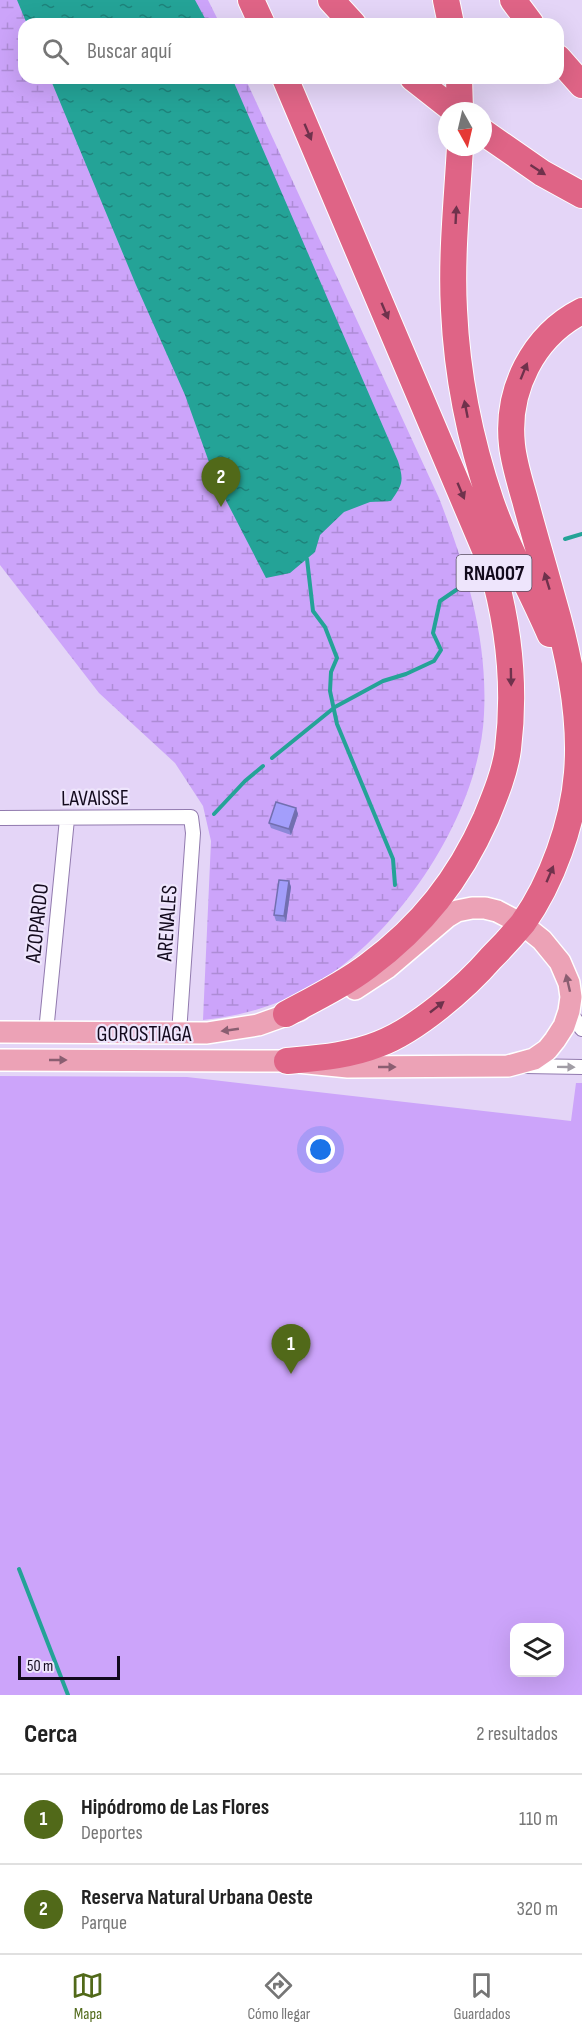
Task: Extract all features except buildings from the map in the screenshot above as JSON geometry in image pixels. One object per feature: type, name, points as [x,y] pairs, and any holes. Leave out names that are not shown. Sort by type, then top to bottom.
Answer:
[{"type":"highway","points":[[251,0],[259,18]]},
{"type":"highway","points":[[331,0],[348,18]]},
{"type":"highway","points":[[446,0],[450,18]]},
{"type":"highway","points":[[513,0],[526,18]]},
{"type":"highway","points":[[564,65],[582,85]]},
{"type":"highway","name":"RNA007","points":[[286,1014],[327,993],[367,967],[403,936],[442,895],[465,860],[495,796],[508,751],[512,710],[512,671],[507,631],[491,564],[288,84]]},
{"type":"highway","points":[[419,84],[443,102]]},
{"type":"highway","points":[[459,84],[460,102]]},
{"type":"highway","points":[[492,139],[542,173],[582,195]]},
{"type":"highway","name":"RNA007","points":[[287,1061],[345,1054],[381,1044],[398,1035],[458,991],[485,966],[522,924],[539,898],[558,855],[573,797],[578,755],[575,707],[570,678],[502,530],[481,469],[466,409],[454,310],[454,242],[459,156]]},
{"type":"highway","points":[[570,678],[554,602],[517,470],[512,444],[512,419],[516,395],[525,367],[535,350],[550,334],[582,311]]},
{"type":"main road","name":"GOROSTIAGA","points":[[0,1032],[207,1033],[268,1022],[338,997],[367,982],[393,963],[447,916],[472,908],[497,911],[522,924],[542,940],[565,972],[571,998],[564,1026],[547,1050],[534,1059],[508,1066],[348,1067],[287,1061],[0,1060]]},
{"type":"street","name":"LAVAISSE","points":[[0,818],[191,817]]},
{"type":"street","name":"ARENALES","points":[[179,1033],[194,833],[191,817]]},
{"type":"street","name":"AZOPARDO","points":[[46,1032],[67,819]]},
{"type":"street","points":[[568,1011],[582,1029]]},
{"type":"street","points":[[508,1066],[582,1067]]},
{"type":"green space","points":[[0,0],[208,0],[217,18],[18,18],[18,84],[248,84],[439,498],[466,577],[479,631],[484,714],[479,752],[468,791],[451,830],[429,868],[404,903],[376,935],[346,963],[301,992],[274,1004],[232,1016],[203,1020],[211,841],[203,806],[175,763],[99,693],[0,565]]},
{"type":"green space","points":[[0,1076],[187,1077],[571,1121],[576,1083],[582,1083],[582,1695],[0,1695]]},
{"type":"water","points":[[17,0],[195,0],[205,18],[24,18]]},
{"type":"water","points":[[52,84],[235,84],[398,461],[401,482],[391,501],[370,502],[344,512],[320,535],[315,552],[290,573],[266,578],[215,479],[185,395],[136,285]]},
{"type":"waterway","points":[[565,539],[582,534]]},
{"type":"waterway","points":[[307,559],[313,611],[325,627],[337,658],[331,672],[330,691],[337,724],[393,859],[395,885]]},
{"type":"waterway","points":[[272,758],[335,707],[383,681],[406,674],[434,661],[441,650],[433,633],[440,601],[462,586]]},
{"type":"waterway","points":[[214,814],[245,781],[263,766]]},
{"type":"waterway","points":[[19,1569],[68,1695]]},
{"type":"place","name":"Reserva Natural Urbana Oeste","points":[[221,507]]},
{"type":"place","name":"Hipódromo de Las Flores","points":[[291,1374]]}]
